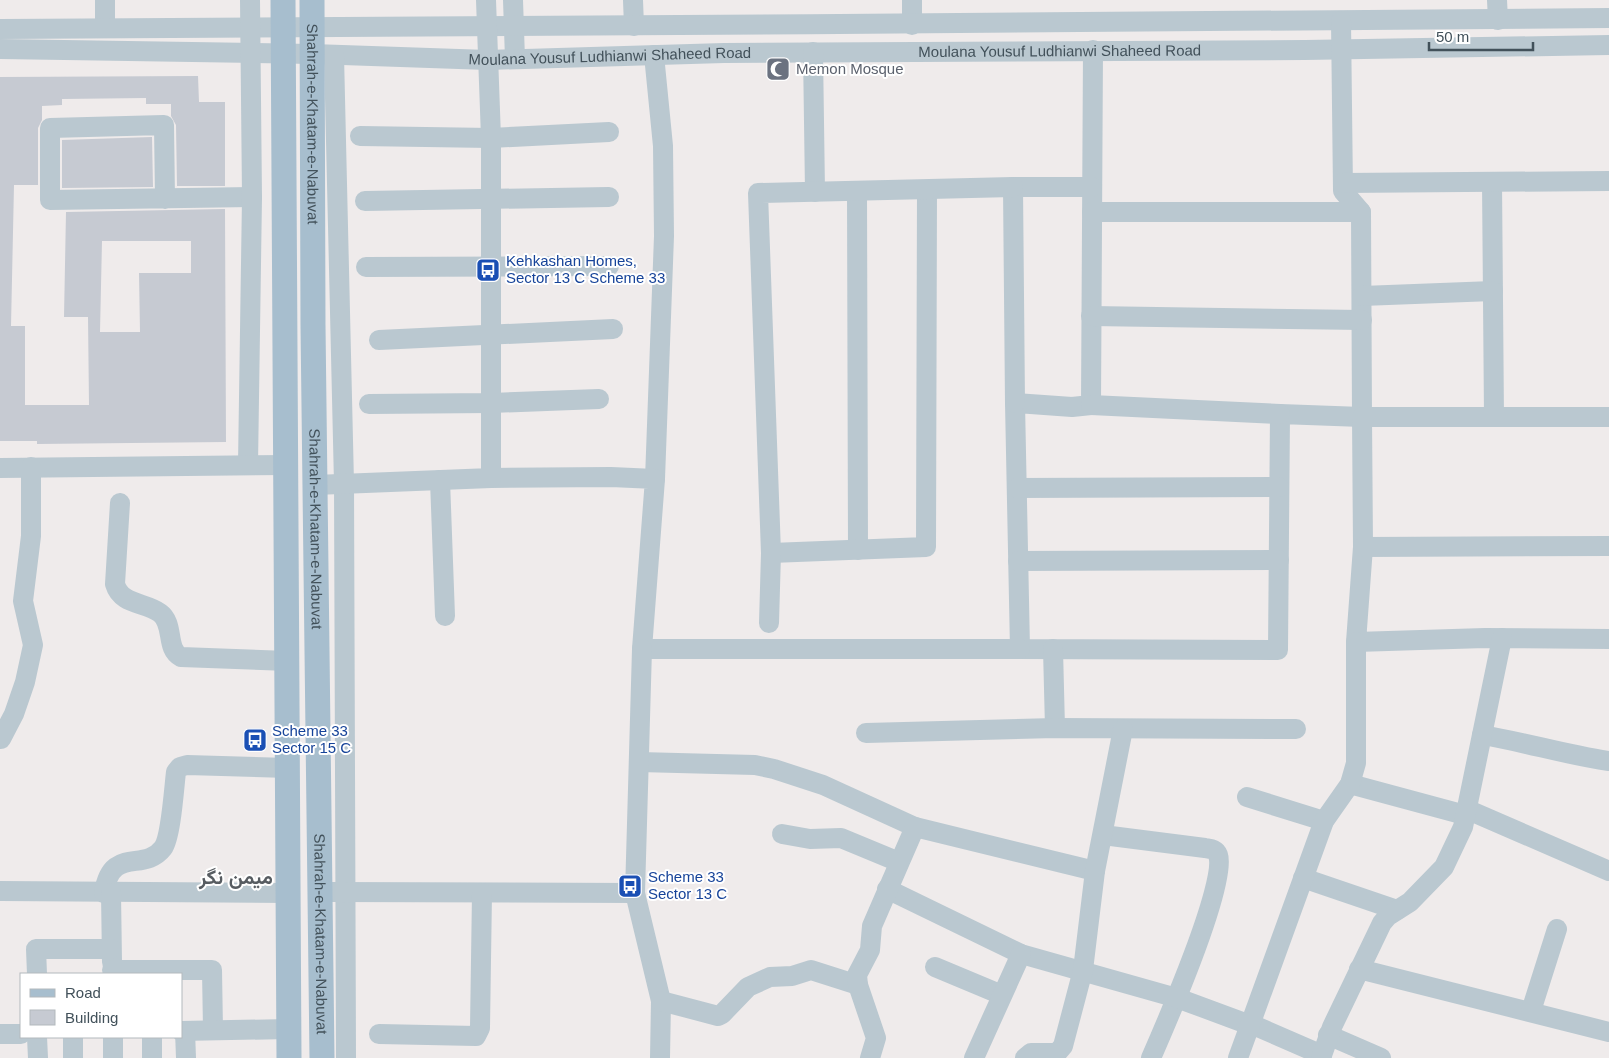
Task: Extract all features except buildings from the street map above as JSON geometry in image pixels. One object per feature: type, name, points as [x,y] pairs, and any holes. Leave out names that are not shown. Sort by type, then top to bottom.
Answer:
[{"type":"main road","name":"Shahrah-e-Khatam-e-Nabuvat","points":[[283,0],[289,1058]]},
{"type":"main road","name":"Shahrah-e-Khatam-e-Nabuvat","points":[[312,0],[312,26],[324,55],[315,485],[332,892],[322,1058]]},
{"type":"street","points":[[105,0],[105,28]]},
{"type":"street","points":[[248,465],[252,197],[250,0]]},
{"type":"street","points":[[486,0],[491,138],[491,478]]},
{"type":"street","points":[[513,0],[515,60]]},
{"type":"street","points":[[634,0],[634,26]]},
{"type":"street","points":[[912,0],[912,25]]},
{"type":"street","name":"Moulana Yousuf Ludhianwi Shaheed Road","points":[[0,29],[251,26],[486,27],[1341,21],[1498,10],[1609,18]]},
{"type":"street","points":[[1238,1058],[1324,822],[1350,784],[1356,764],[1356,642],[1362,547],[1362,212],[1343,191],[1341,21]]},
{"type":"street","name":"Moulana Yousuf Ludhianwi Shaheed Road","points":[[0,49],[515,60],[813,52],[1342,50],[1609,45]]},
{"type":"street","points":[[1091,405],[1093,50]]},
{"type":"street","points":[[813,52],[814,192]]},
{"type":"street","points":[[324,55],[344,483],[332,892],[346,1058]]},
{"type":"street","points":[[654,55],[663,146],[664,226],[655,479],[642,649],[635,893],[660,1001],[660,1058]]},
{"type":"street","points":[[165,198],[164,125],[50,128],[50,200],[252,197]]},
{"type":"street","points":[[360,136],[491,138],[609,132]]},
{"type":"street","points":[[1343,183],[1609,181]]},
{"type":"street","points":[[1492,182],[1494,417]]},
{"type":"street","points":[[769,622],[771,553],[758,193],[1092,187]]},
{"type":"street","points":[[1013,188],[1020,649]]},
{"type":"street","points":[[771,553],[926,547],[927,190]]},
{"type":"street","points":[[857,191],[858,550]]},
{"type":"street","points":[[365,201],[609,198]]},
{"type":"street","points":[[1092,212],[1362,212]]},
{"type":"street","points":[[366,267],[609,266]]},
{"type":"street","points":[[1362,296],[1493,291]]},
{"type":"street","points":[[1091,316],[1362,320]]},
{"type":"street","points":[[379,340],[613,329]]},
{"type":"street","points":[[369,404],[491,403],[599,399]]},
{"type":"street","points":[[1015,403],[1072,407],[1091,405],[1362,417],[1609,417]]},
{"type":"street","points":[[642,649],[1278,650],[1280,414]]},
{"type":"street","points":[[0,468],[287,465]]},
{"type":"street","points":[[1,739],[14,714],[25,682],[33,645],[23,601],[31,536],[30,467]]},
{"type":"street","points":[[315,485],[491,478],[611,477],[655,479]]},
{"type":"street","points":[[440,480],[445,616]]},
{"type":"street","points":[[1017,488],[1280,487]]},
{"type":"street","points":[[120,502],[115,584],[117,590],[127,600],[161,614],[169,625],[173,651],[177,655],[181,657],[288,661]]},
{"type":"street","points":[[1362,547],[1609,546]]},
{"type":"street","points":[[1018,560],[1279,560]]},
{"type":"street","points":[[1356,642],[1502,638],[1609,639]]},
{"type":"street","points":[[887,889],[1021,954],[1177,998],[1251,1024],[1321,1056],[1328,1035],[1382,922],[1410,902],[1444,867],[1454,851],[1466,812],[1502,638]]},
{"type":"street","points":[[1052,649],[1055,728]]},
{"type":"street","points":[[866,732],[1055,728],[1296,729]]},
{"type":"street","points":[[1025,1058],[1031,1053],[1060,1051],[1083,970],[1095,871],[1123,728]]},
{"type":"street","points":[[1482,734],[1529,743],[1574,756],[1609,761]]},
{"type":"street","points":[[639,762],[740,764],[764,767],[823,785],[916,827],[1095,871]]},
{"type":"street","points":[[213,1030],[212,970],[112,972],[106,878],[116,867],[155,855],[162,850],[167,834],[176,772],[180,767],[187,764],[288,768]]},
{"type":"street","points":[[1350,784],[1466,812],[1609,871]]},
{"type":"street","points":[[1247,797],[1324,822]]},
{"type":"street","points":[[870,1058],[876,1038],[858,985],[858,970],[870,950],[872,926],[916,827]]},
{"type":"street","points":[[782,834],[810,839],[840,838],[899,862]]},
{"type":"street","points":[[1103,835],[1212,849],[1218,854],[1219,861],[1211,903],[1177,998],[1151,1058]]},
{"type":"street","points":[[1303,878],[1397,910]]},
{"type":"street","points":[[0,891],[288,893]]},
{"type":"street","points":[[332,892],[635,893]]},
{"type":"street","points":[[379,1034],[476,1036],[478,1033],[482,893]]},
{"type":"street","points":[[1531,1011],[1557,929]]},
{"type":"street","points":[[37,973],[36,949],[112,949]]},
{"type":"street","points":[[974,1058],[1021,954]]},
{"type":"street","points":[[935,967],[1002,995]]},
{"type":"street","points":[[1359,969],[1609,1032]]},
{"type":"street","points":[[660,1001],[718,1016],[748,987],[770,977],[792,976],[811,970],[858,985]]},
{"type":"street","points":[[186,1058],[183,1031],[289,1029]]},
{"type":"street","points":[[0,1034],[20,1034]]},
{"type":"street","points":[[1328,1035],[1381,1058]]},
{"type":"street","points":[[37,1038],[38,1058]]},
{"type":"street","points":[[73,1038],[73,1058]]},
{"type":"street","points":[[112,1038],[113,1058]]},
{"type":"street","points":[[152,1038],[152,1058]]},
{"type":"place","name":"Memon Mosque","points":[[778,69]]},
{"type":"place","name":"Kehkashan Homes, Sector 13 C Scheme 33","points":[[488,270]]},
{"type":"place","name":"Scheme 33 Sector 15 C","points":[[255,740]]},
{"type":"place","name":"Scheme 33 Sector 13 C","points":[[630,886]]},
{"type":"district","name":"میمن نگر","points":[[236,877]]}]
